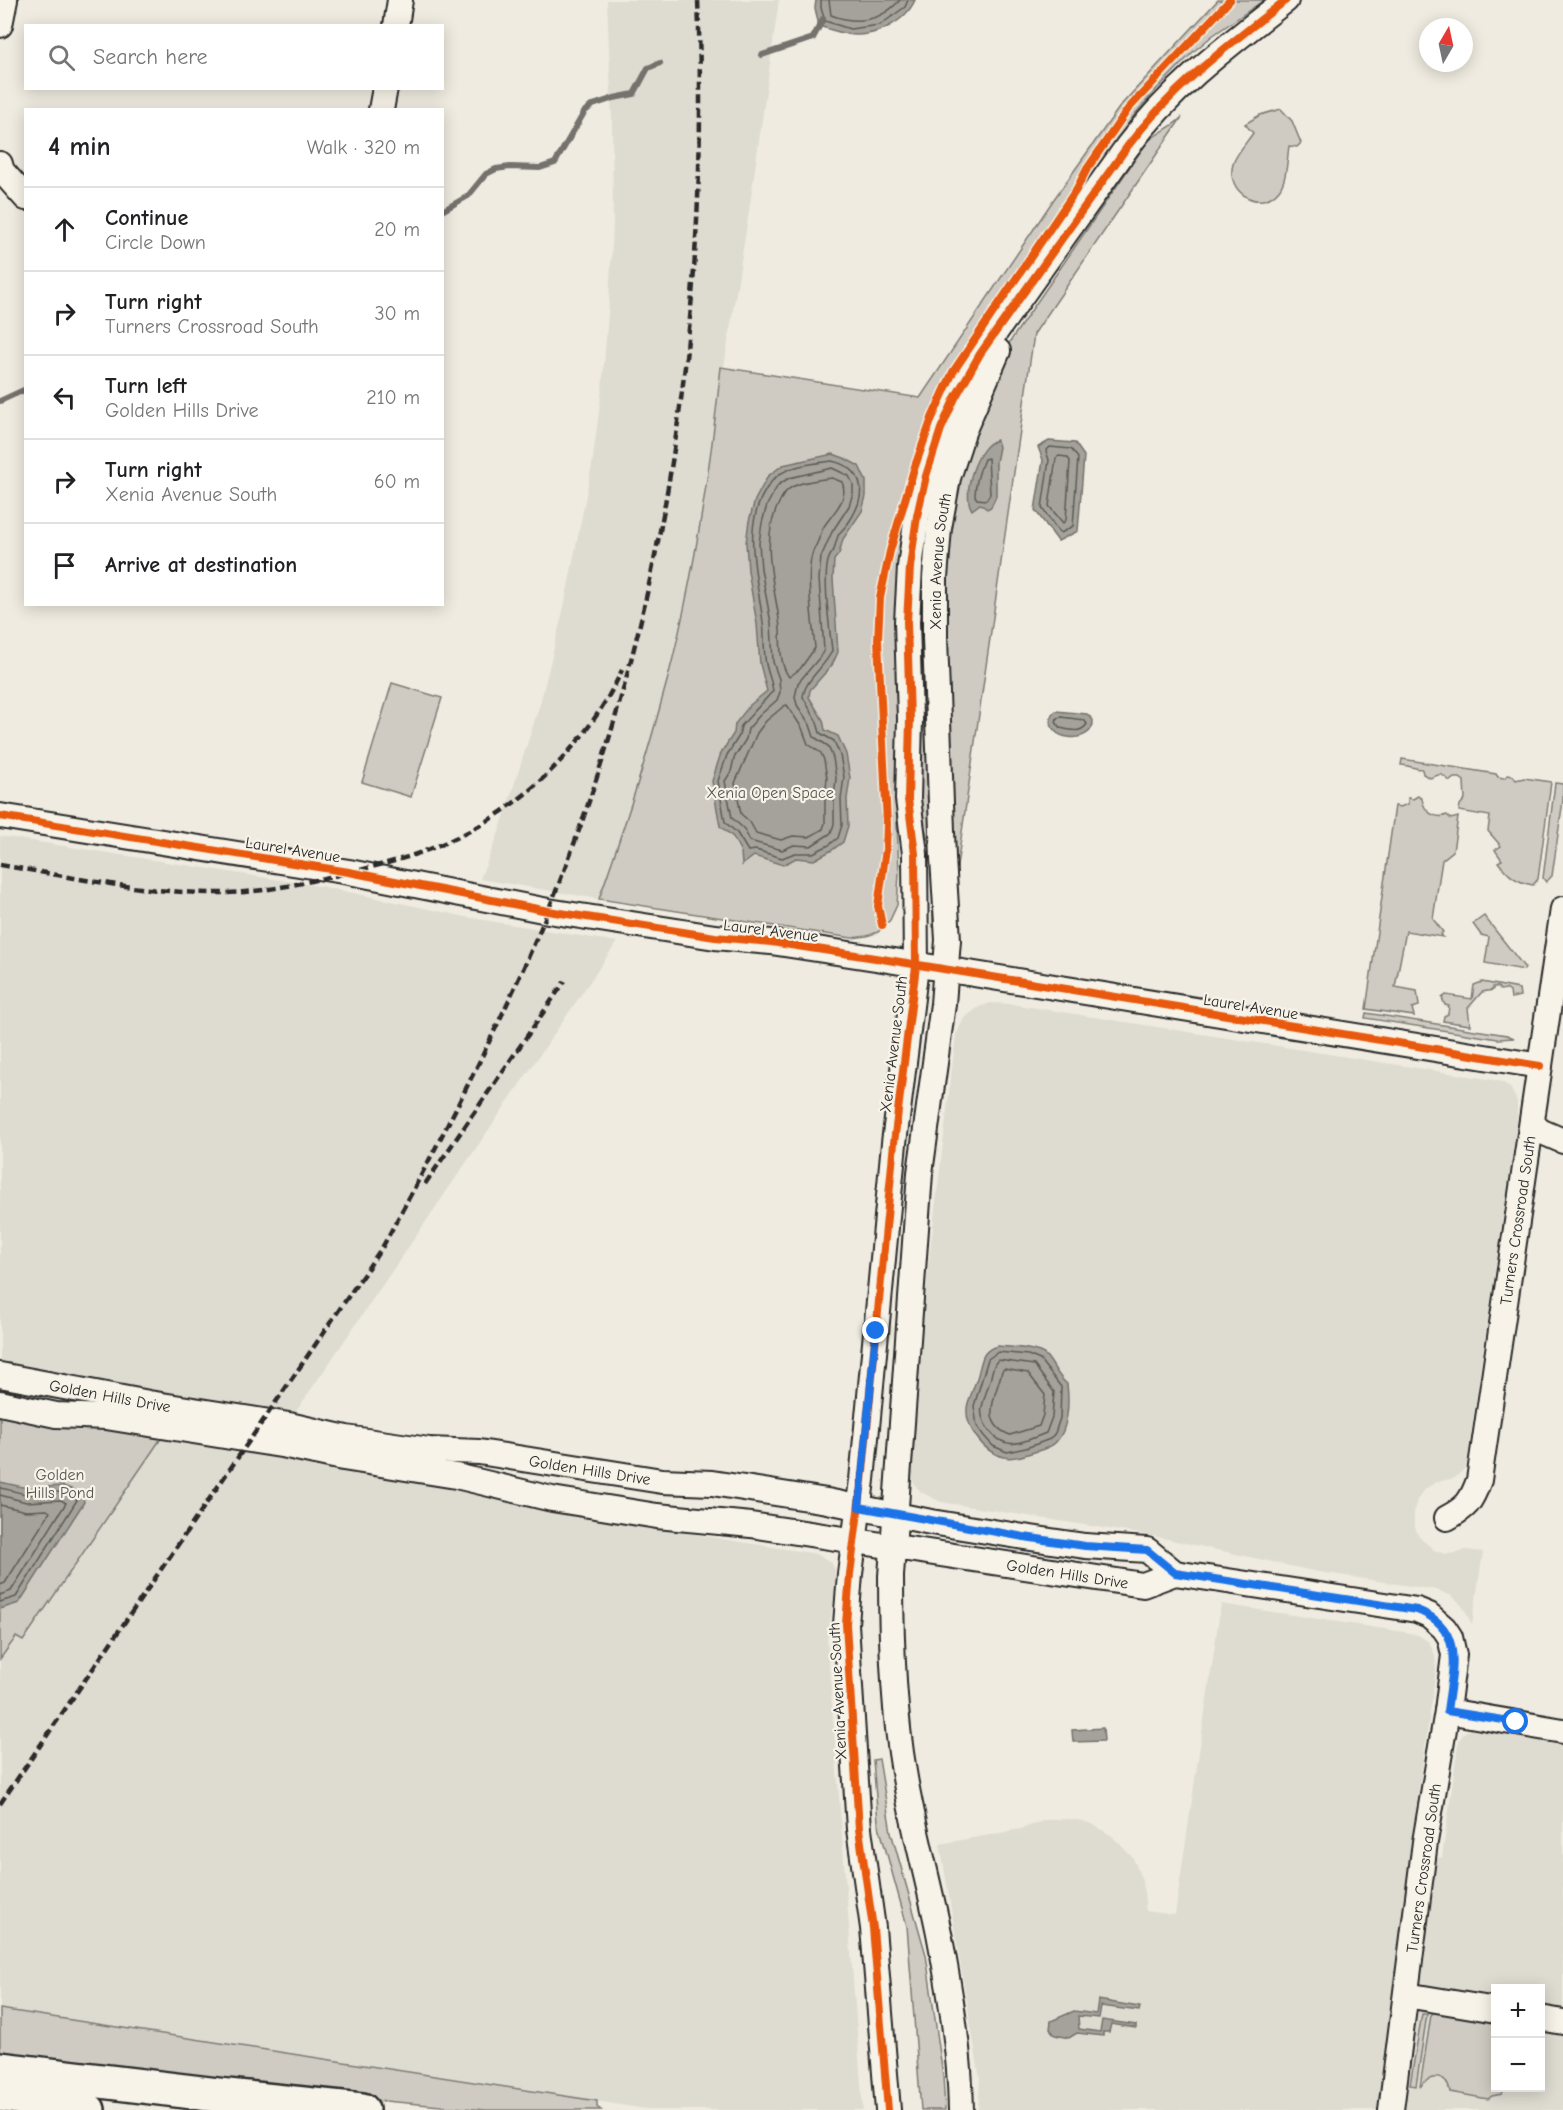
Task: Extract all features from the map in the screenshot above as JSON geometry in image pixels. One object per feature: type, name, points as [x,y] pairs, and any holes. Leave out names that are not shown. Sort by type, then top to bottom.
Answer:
[{"type":"highway","points":[[0,2069],[362,2110]]},
{"type":"highway","points":[[0,2094],[88,2110]]},
{"type":"street","points":[[0,25],[5,0]]},
{"type":"street","points":[[396,24],[400,0]]},
{"type":"street","name":"Xenia Avenue South","points":[[888,2110],[873,1928],[859,1829],[846,1640],[850,1574],[859,1507],[894,1143],[916,966],[915,854],[908,799],[910,719],[907,622],[910,567],[917,516],[938,438],[955,398],[980,354],[1127,147],[1167,99],[1222,49],[1286,0]]},
{"type":"street","points":[[381,108],[385,90]]},
{"type":"street","points":[[0,164],[2,171],[24,196]]},
{"type":"street","name":"Xenia Avenue South","points":[[961,2110],[960,2074],[939,1933],[903,1771],[895,1701],[891,1627],[895,1515],[920,1173],[943,1004],[948,940],[934,638],[935,578],[939,528],[948,478],[963,432],[987,374],[1053,252]]},
{"type":"street","name":"Laurel Avenue","points":[[0,816],[349,872],[548,911],[716,937],[771,942],[1540,1066]]},
{"type":"street","name":"Turners Crossroad South","points":[[1447,1518],[1463,1509],[1472,1498],[1479,1480],[1563,909]]},
{"type":"street","points":[[1532,1123],[1540,1131],[1563,1141]]},
{"type":"street","name":"Golden Hills Drive","points":[[0,1375],[148,1403],[290,1425],[346,1438],[429,1450],[479,1452],[662,1481],[712,1484],[1085,1546],[1147,1550],[1175,1573]]},
{"type":"street","name":"Golden Hills Drive","points":[[0,1403],[56,1415],[105,1417],[287,1446],[343,1458],[456,1476],[552,1500],[657,1516],[751,1525],[1143,1585],[1175,1573],[1417,1610],[1429,1615],[1444,1628]]},
{"type":"street","name":"Turners Crossroad South","points":[[1391,2110],[1425,1842],[1454,1655],[1450,1637],[1444,1628]]},
{"type":"street","points":[[1447,1711],[1563,1731]]},
{"type":"street","points":[[1406,1995],[1491,2009]]},
{"type":"street","points":[[1545,2019],[1563,2022]]},
{"type":"shaded area","points":[[607,0],[779,0],[748,218],[724,367],[721,367],[705,493],[692,571],[662,701],[636,791],[599,899],[480,879],[498,835],[540,704],[564,607],[592,465],[602,389],[613,225]]},
{"type":"shaded area","points":[[0,836],[325,887],[466,917],[617,942],[267,1454],[490,1491],[553,1512],[817,1554],[831,1562],[835,1570],[835,1591],[827,1640],[863,2110],[653,2110],[0,2009],[0,1659],[16,1637],[23,1641],[162,1437],[171,1396],[0,1364]]},
{"type":"shaded area","points":[[991,1003],[1011,1004],[1494,1080],[1504,1083],[1511,1089],[1517,1101],[1517,1121],[1466,1467],[1455,1478],[1437,1482],[1426,1488],[1417,1500],[1414,1513],[1414,1525],[1419,1537],[1434,1550],[1445,1554],[1466,1550],[1483,1552],[1472,1625],[1458,1601],[1436,1590],[1313,1571],[1153,1536],[941,1502],[921,1492],[915,1485],[910,1475],[916,1369],[956,1035],[964,1018],[979,1007]]},
{"type":"shaded area","points":[[1221,1604],[1418,1635],[1429,1642],[1435,1655],[1436,1670],[1410,1852],[1442,1858],[1458,1745],[1466,1731],[1481,1728],[1563,1743],[1563,2110],[978,2110],[980,2079],[940,1844],[1021,1829],[1045,1820],[1083,1821],[1112,1836],[1133,1858],[1143,1883],[1146,1911],[1175,1915]]},
{"type":"green space","name":"Xenia Open Space","points":[[1218,0],[1264,0],[1193,52],[1135,114],[1029,267],[938,417],[903,730],[897,822],[899,874],[897,905],[890,920],[878,932],[852,938],[599,899],[647,753],[682,620],[705,494],[721,367],[920,398],[1054,199],[1121,105]]},
{"type":"green space","points":[[1281,109],[1292,121],[1301,143],[1297,147],[1289,146],[1285,175],[1279,190],[1271,197],[1254,200],[1239,191],[1234,183],[1233,164],[1253,133],[1245,124],[1260,115]]},
{"type":"green space","points":[[1182,117],[1034,334],[953,894],[941,607],[948,510],[997,365],[1013,337],[1147,142]]},
{"type":"green space","points":[[941,484],[937,927],[933,927],[932,853],[919,807],[915,572]]},
{"type":"green space","points":[[392,683],[442,698],[411,797],[362,782]]},
{"type":"green space","points":[[1402,759],[1496,774],[1504,778],[1508,775],[1513,776],[1516,780],[1524,778],[1551,782],[1538,879],[1533,885],[1513,878],[1498,862],[1502,860],[1495,850],[1501,846],[1488,831],[1490,816],[1459,811],[1465,799],[1464,781],[1454,778],[1450,781],[1441,774],[1430,778],[1423,774],[1422,769],[1401,765]]},
{"type":"green space","points":[[1555,783],[1563,784],[1563,800],[1552,876],[1546,882],[1543,878]]},
{"type":"green space","points":[[1418,796],[1430,813],[1438,816],[1447,815],[1451,819],[1458,817],[1453,851],[1442,860],[1433,919],[1443,932],[1441,934],[1443,937],[1406,931],[1395,987],[1417,991],[1419,1006],[1412,1008],[1414,1016],[1366,1009],[1395,806],[1408,804],[1408,798],[1413,799]]},
{"type":"green space","points":[[1484,916],[1525,968],[1524,970],[1485,963],[1489,937],[1481,935],[1473,924]]},
{"type":"green space","points":[[1482,982],[1519,989],[1520,996],[1511,998],[1510,992],[1506,989],[1500,990],[1498,987],[1493,987],[1493,990],[1482,992],[1468,1008],[1470,1025],[1443,1021],[1444,1016],[1448,1014],[1449,1006],[1445,1005],[1442,998],[1446,995],[1472,999],[1474,985]]},
{"type":"green space","points":[[1366,1013],[1514,1038],[1498,1039],[1365,1018]]},
{"type":"green space","name":"Golden Hills Pond","points":[[0,1411],[47,1421],[162,1437],[23,1641],[16,1637],[0,1659]]},
{"type":"green space","points":[[879,1759],[891,1832],[926,1955],[943,2076],[945,2110],[921,2110],[907,1926],[878,1822],[873,1760]]},
{"type":"green space","points":[[0,2009],[597,2101],[597,2107],[601,2110],[486,2110],[204,2085],[0,2061]]},
{"type":"green space","points":[[1437,2009],[1491,2021],[1491,2092],[1503,2092],[1502,2094],[1488,2099],[1450,2092],[1445,2082],[1438,2078],[1428,2080],[1420,2087],[1431,2015]]},
{"type":"green space","points":[[1422,2014],[1427,2014],[1416,2086],[1410,2085]]},
{"type":"water","points":[[816,0],[915,0],[904,16],[887,28],[857,35],[819,26],[815,8]]},
{"type":"water","points":[[997,440],[999,447],[996,462],[996,496],[991,507],[987,509],[980,504],[972,510],[968,493],[973,470],[983,450]]},
{"type":"water","points":[[1049,441],[1075,443],[1084,456],[1078,531],[1058,541],[1035,510],[1043,460],[1038,447]]},
{"type":"water","points":[[833,454],[859,466],[866,481],[866,496],[862,511],[843,539],[839,554],[834,560],[833,579],[838,652],[832,665],[810,690],[809,697],[823,720],[825,730],[838,736],[846,754],[850,778],[847,799],[848,826],[843,842],[814,860],[796,858],[783,865],[754,856],[742,865],[741,852],[733,837],[720,826],[712,781],[721,753],[734,733],[735,724],[750,705],[767,691],[760,664],[757,624],[748,571],[746,543],[749,521],[755,500],[768,476],[783,465]]},
{"type":"water","points":[[1056,711],[1087,714],[1093,720],[1091,728],[1086,734],[1078,737],[1061,735],[1054,730],[1051,723],[1052,714]]},
{"type":"water","points":[[998,1346],[1024,1348],[1042,1353],[1067,1384],[1066,1422],[1060,1436],[1051,1446],[1021,1456],[1004,1457],[989,1450],[971,1429],[968,1420],[968,1403],[985,1354]]},
{"type":"water","name":"Golden Hills Pond","points":[[0,1482],[27,1488],[63,1486],[82,1493],[84,1502],[19,1603],[0,1609]]},
{"type":"water","points":[[1103,1728],[1104,1741],[1073,1742],[1072,1730]]},
{"type":"water","points":[[1098,2000],[1140,2007],[1139,2011],[1101,2006],[1099,2018],[1078,2016],[1079,2029],[1100,2032],[1102,2020],[1136,2025],[1136,2028],[1111,2024],[1109,2032],[1103,2032],[1103,2036],[1077,2033],[1069,2038],[1055,2035],[1050,2029],[1051,2021],[1074,2011],[1096,2014]]},
{"type":"waterway","points":[[762,55],[813,38],[823,19]]},
{"type":"waterway","points":[[444,210],[468,196],[486,174],[496,169],[540,168],[555,163],[585,111],[593,105],[634,94],[648,68],[660,63]]},
{"type":"waterway","points":[[0,401],[24,390]]},
{"type":"railway","points":[[0,1804],[383,1246],[493,1034],[565,869],[616,714],[642,615],[663,514],[679,412],[691,309],[698,206],[700,103],[698,0]]},
{"type":"railway","points":[[0,865],[138,888],[221,893],[249,892],[289,886],[407,857],[451,840],[478,826],[504,810],[528,791],[573,747],[608,697],[622,670]]},
{"type":"railway","points":[[425,1184],[565,981]]},
{"type":"cycle path","points":[[882,925],[878,906],[887,824],[878,640],[880,598],[890,551],[914,469],[932,418],[953,372],[1128,109],[1230,0]]},
{"type":"cycle path","points":[[888,2110],[873,1928],[859,1829],[846,1624],[894,1143],[916,966],[915,854],[908,799],[910,719],[907,622],[910,567],[917,516],[926,476],[941,429],[955,398],[980,354],[1127,147],[1144,125],[1201,68],[1286,0]]},
{"type":"cycle path","points":[[0,816],[349,872],[548,911],[715,937],[771,942],[882,959],[1540,1066]]},
{"type":"route","points":[[876,1331],[859,1507],[931,1522],[1024,1537],[1085,1546],[1147,1550],[1175,1573],[1417,1610],[1436,1620],[1450,1637],[1454,1655],[1447,1711],[1516,1722]]}]
